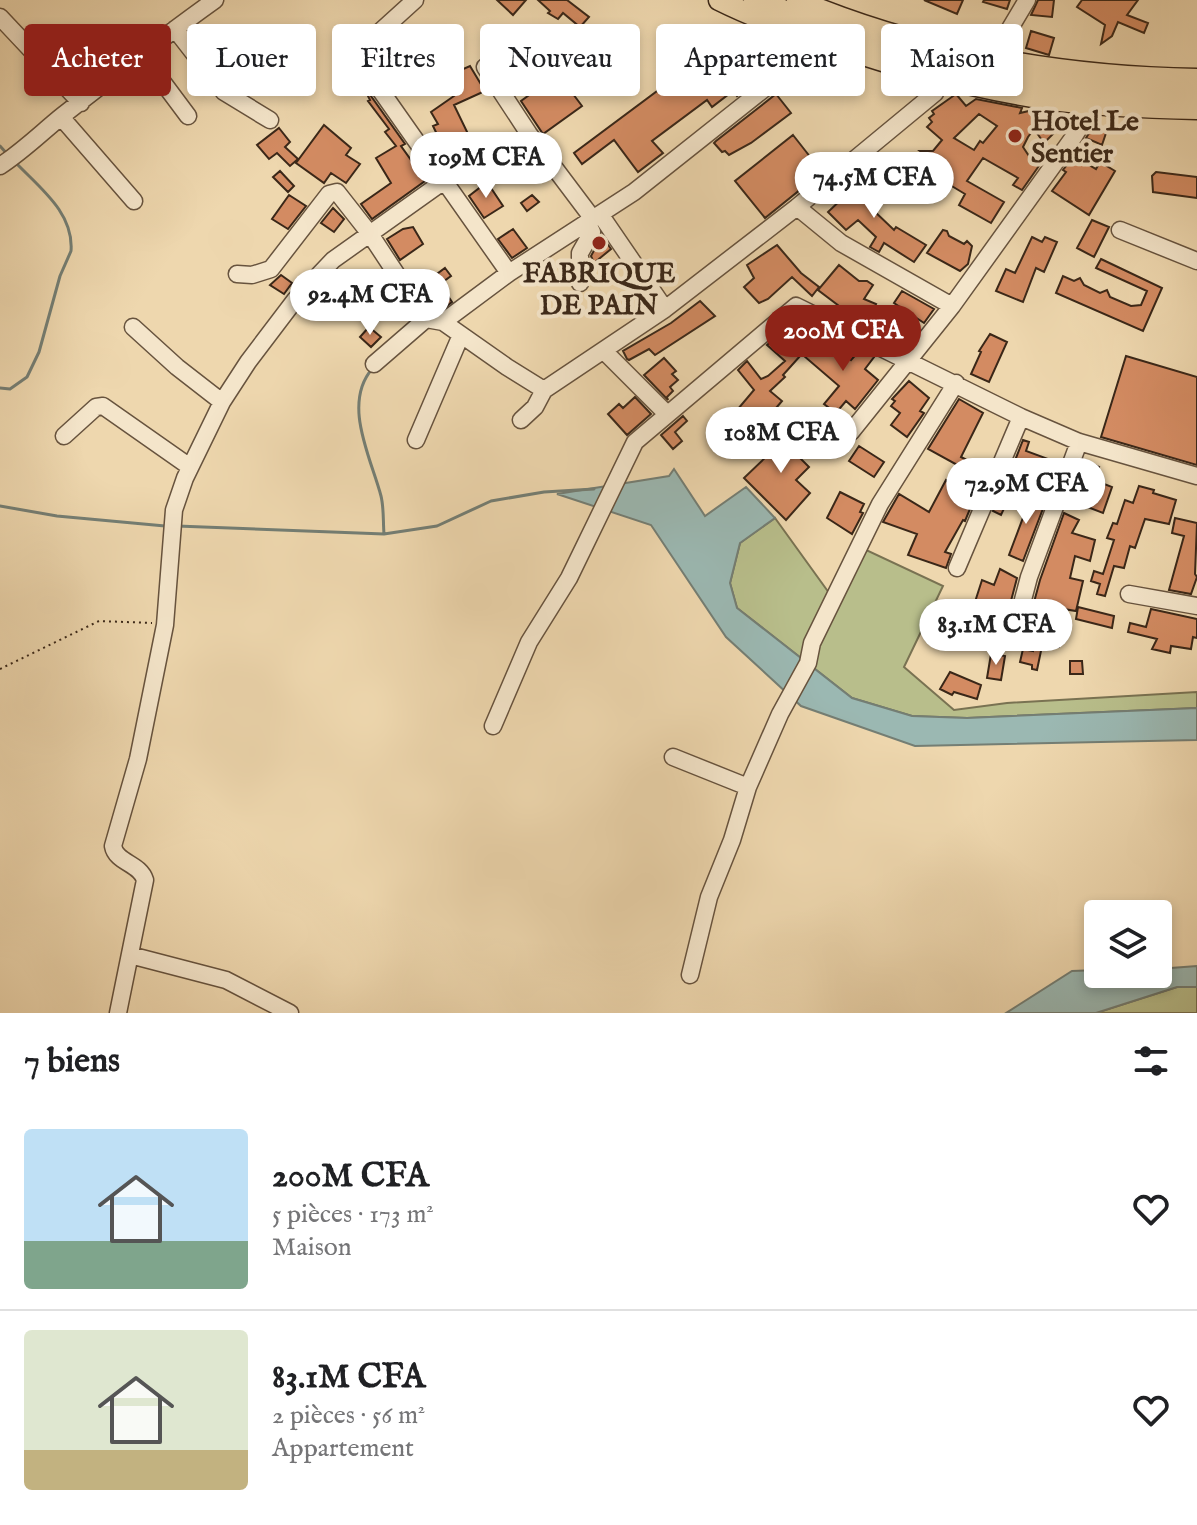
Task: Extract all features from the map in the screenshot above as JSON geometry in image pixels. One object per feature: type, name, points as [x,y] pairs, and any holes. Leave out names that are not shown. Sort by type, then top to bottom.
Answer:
[{"type":"highway","points":[[755,0],[842,34],[947,65],[1053,83],[1197,94]]},
{"type":"main road","points":[[719,0],[778,24]]},
{"type":"main road","points":[[797,0],[881,28]]},
{"type":"main road","points":[[1023,63],[1114,75],[1197,79]]},
{"type":"main road","points":[[1023,94],[1090,104],[1197,109]]},
{"type":"street","points":[[171,32],[215,0]]},
{"type":"street","points":[[415,0],[361,49],[362,64],[509,273]]},
{"type":"street","points":[[1013,24],[1027,0]]},
{"type":"street","points":[[0,17],[81,103]]},
{"type":"street","points":[[175,29],[224,92],[270,120]]},
{"type":"street","points":[[171,93],[188,116]]},
{"type":"street","points":[[0,166],[27,149],[89,96]]},
{"type":"street","points":[[504,96],[529,134],[665,309]]},
{"type":"street","points":[[443,322],[509,273],[634,192],[755,96]]},
{"type":"street","points":[[521,420],[535,407],[544,390],[665,309],[797,207],[931,96]]},
{"type":"street","points":[[851,432],[952,306],[1075,135],[1090,104]]},
{"type":"street","points":[[61,117],[134,201]]},
{"type":"street","points":[[118,1013],[145,880],[141,871],[117,856],[113,846],[138,759],[165,625],[174,510],[190,467],[222,402],[295,300],[333,260],[444,181]]},
{"type":"street","points":[[237,274],[252,275],[271,269],[333,192],[337,192],[370,234],[426,319],[443,322],[544,390]]},
{"type":"street","points":[[797,207],[841,243],[952,306]]},
{"type":"street","points":[[580,283],[580,253],[592,232],[594,219]]},
{"type":"street","points":[[1120,230],[1197,261]]},
{"type":"street","points":[[493,726],[529,642],[569,578],[635,442],[796,306],[1021,417],[1079,442],[1197,476]]},
{"type":"street","points":[[374,364],[426,319]]},
{"type":"street","points":[[133,327],[222,402]]},
{"type":"street","points":[[416,440],[461,335]]},
{"type":"street","points":[[604,351],[667,414]]},
{"type":"street","points":[[690,975],[709,897],[732,840],[748,787],[780,714],[808,663],[812,643],[880,504],[956,383]]},
{"type":"street","points":[[64,436],[96,407],[103,406],[190,467]]},
{"type":"street","points":[[957,568],[1021,417]]},
{"type":"street","points":[[1015,630],[1029,577],[1079,442]]},
{"type":"street","points":[[1129,594],[1197,606]]},
{"type":"street","points":[[673,757],[748,787]]},
{"type":"street","points":[[130,955],[226,980],[290,1013]]},
{"type":"path","points":[[0,664],[1,669],[99,621],[165,625]]},
{"type":"green space","points":[[775,518],[832,597],[862,548],[943,586],[904,667],[954,710],[1007,703],[1197,692],[1197,708],[967,718],[912,716],[852,698],[737,608],[730,583],[740,543]]},
{"type":"green space","points":[[1177,987],[1197,987],[1197,1013],[1096,1013]]},
{"type":"water","points":[[674,469],[705,516],[746,487],[775,518],[740,543],[730,583],[737,608],[852,698],[912,716],[967,718],[1197,708],[1197,740],[915,746],[801,706],[726,637],[651,525],[557,494],[669,476]]},
{"type":"water","points":[[1197,966],[1197,987],[1177,987],[1096,1013],[1006,1013],[1072,971],[1084,971],[1084,988],[1172,988],[1172,968]]},
{"type":"building","points":[[497,0],[526,0],[513,15]]},
{"type":"building","points":[[538,0],[567,0],[589,17],[583,24],[576,24],[563,13],[558,19],[548,13],[550,11]]},
{"type":"building","points":[[924,0],[963,0],[957,14]]},
{"type":"building","points":[[984,0],[1010,0],[1007,9]]},
{"type":"building","points":[[1038,0],[1054,0],[1052,17],[1031,15]]},
{"type":"building","points":[[1082,0],[1138,0],[1127,15],[1148,23],[1144,33],[1118,22],[1112,36],[1101,44],[1105,25],[1077,7]]},
{"type":"building","points":[[1031,31],[1054,38],[1049,55],[1026,48]]},
{"type":"building","points":[[470,66],[480,83],[480,93],[454,105],[471,140],[467,142],[476,157],[472,160],[476,166],[456,174],[433,126],[438,124],[431,112],[454,96],[464,96],[464,69]]},
{"type":"building","points":[[656,92],[656,96],[726,96],[712,107],[707,100],[652,141],[663,153],[638,172],[614,140],[582,164],[574,153]]},
{"type":"building","points":[[368,96],[405,144],[401,146],[411,160],[414,157],[420,165],[415,168],[425,181],[372,219],[361,204],[391,183],[376,158],[396,146],[385,132],[389,129]]},
{"type":"building","points":[[528,96],[574,96],[582,106],[543,134],[521,101]]},
{"type":"building","points":[[773,96],[778,96],[791,113],[751,143],[729,155],[714,143]]},
{"type":"building","points":[[958,96],[966,106],[976,99],[1022,108],[1020,113],[1033,110],[1050,113],[1057,119],[1059,128],[1044,143],[1034,129],[1028,137],[1023,147],[1031,159],[1038,157],[1041,163],[1022,190],[1013,185],[1018,178],[983,158],[967,181],[1004,202],[991,223],[959,205],[965,194],[935,176],[925,189],[911,179],[928,157],[920,151],[933,151],[942,140],[927,127],[932,122],[929,118],[934,114],[932,111]],"holes":[[[979,114],[997,126],[983,143],[980,141],[974,150],[954,138]]]},
{"type":"building","points":[[324,125],[351,148],[346,155],[360,164],[346,183],[331,173],[324,183],[296,163]]},
{"type":"building","points":[[1094,125],[1107,130],[1102,145],[1086,138]]},
{"type":"building","points":[[279,128],[290,142],[285,147],[298,159],[290,166],[277,153],[269,159],[257,145]]},
{"type":"building","points":[[793,135],[822,172],[765,218],[735,181]]},
{"type":"building","points":[[1074,156],[1096,169],[1100,162],[1115,171],[1089,215],[1052,191]]},
{"type":"building","points":[[280,171],[294,186],[288,192],[273,177]]},
{"type":"building","points":[[1156,172],[1197,177],[1197,198],[1153,192],[1152,176]]},
{"type":"building","points":[[867,175],[884,193],[872,209],[894,230],[896,227],[926,245],[914,262],[884,243],[879,252],[870,247],[876,237],[858,220],[846,230],[828,212]]},
{"type":"building","points":[[487,182],[503,206],[484,218],[469,196]]},
{"type":"building","points":[[289,195],[306,206],[288,229],[272,219]]},
{"type":"building","points":[[532,195],[539,202],[527,211],[521,203]]},
{"type":"building","points":[[333,208],[344,219],[334,232],[321,223]]},
{"type":"building","points":[[1092,220],[1109,227],[1094,257],[1077,248]]},
{"type":"building","points":[[413,227],[423,244],[400,260],[387,239]]},
{"type":"building","points":[[513,229],[527,248],[512,258],[498,239]]},
{"type":"building","points":[[943,230],[972,246],[968,264],[960,271],[927,253]]},
{"type":"building","points":[[602,236],[611,249],[594,263],[591,256]]},
{"type":"building","points":[[1032,237],[1042,242],[1045,237],[1057,242],[1044,272],[1036,268],[1023,302],[996,291],[1006,269],[1015,273]]},
{"type":"building","points":[[777,245],[801,273],[819,287],[812,296],[792,277],[768,299],[759,303],[744,287],[754,278],[747,265]]},
{"type":"building","points":[[1101,259],[1162,288],[1143,331],[1056,293],[1063,276],[1074,281],[1080,278],[1084,285],[1100,293],[1107,290],[1110,297],[1131,306],[1141,305],[1147,291],[1096,268]]},
{"type":"building","points":[[839,265],[859,281],[873,285],[864,299],[876,304],[864,327],[844,318],[847,312],[818,290]]},
{"type":"building","points":[[445,268],[451,276],[440,284],[452,302],[443,309],[422,285]]},
{"type":"building","points":[[281,275],[292,283],[284,294],[270,285]]},
{"type":"building","points":[[902,291],[934,309],[924,323],[894,303]]},
{"type":"building","points":[[700,301],[715,316],[655,355],[649,349],[627,359],[623,351],[671,323]]},
{"type":"building","points":[[369,327],[381,337],[371,347],[360,337]]},
{"type":"building","points":[[990,334],[1007,342],[989,382],[971,374],[979,351]]},
{"type":"building","points":[[823,336],[851,360],[860,350],[874,357],[865,369],[878,380],[855,409],[846,401],[836,413],[824,404],[839,386],[804,356]]},
{"type":"building","points":[[776,337],[794,353],[797,351],[801,355],[770,391],[782,401],[749,440],[746,437],[737,447],[719,431],[729,424],[727,422],[754,390],[738,370],[747,361],[761,379],[768,376],[785,361],[767,345]]},
{"type":"building","points":[[1126,356],[1197,377],[1197,465],[1101,437]]},
{"type":"building","points":[[664,358],[676,371],[672,374],[678,380],[670,387],[673,391],[668,400],[644,375]]},
{"type":"building","points":[[909,381],[929,398],[920,411],[924,413],[907,437],[891,425],[900,413],[891,406],[895,401],[892,399]]},
{"type":"building","points":[[635,397],[651,414],[627,435],[608,414],[619,404],[623,408]]},
{"type":"building","points":[[959,399],[983,413],[961,457],[986,470],[965,521],[945,552],[951,554],[946,568],[908,555],[917,534],[883,522],[899,494],[929,512],[946,480],[953,484],[961,467],[928,449]]},
{"type":"building","points":[[683,416],[687,421],[675,432],[682,441],[673,449],[661,435]]},
{"type":"building","points":[[783,429],[800,439],[796,454],[809,467],[796,480],[810,493],[786,520],[744,478],[770,453],[763,446]]},
{"type":"building","points":[[1023,440],[1029,442],[1026,451],[1059,463],[1054,477],[1014,463]]},
{"type":"building","points":[[859,446],[884,462],[874,477],[849,461]]},
{"type":"building","points":[[1084,460],[1099,467],[1091,485],[1077,479]]},
{"type":"building","points":[[1094,480],[1112,487],[1103,513],[1085,506]]},
{"type":"building","points":[[1139,486],[1176,500],[1169,524],[1145,519],[1135,548],[1130,546],[1124,568],[1114,566],[1105,596],[1097,594],[1100,584],[1091,581],[1094,571],[1103,574],[1114,540],[1107,538],[1113,523],[1117,524],[1125,500],[1133,503]]},
{"type":"building","points":[[840,492],[864,504],[860,512],[863,513],[852,534],[827,518]]},
{"type":"building","points":[[1018,492],[1035,498],[1033,503],[1044,506],[1023,561],[1009,555],[1027,507],[1016,502]]},
{"type":"building","points":[[999,496],[1008,500],[1001,515],[993,511]]},
{"type":"building","points":[[1064,513],[1079,520],[1072,533],[1095,540],[1090,561],[1075,556],[1070,578],[1083,581],[1076,611],[1051,607],[1048,628],[1060,629],[1059,647],[1042,646],[1037,670],[1020,662],[1023,649],[1033,651],[1035,630],[1027,628]]},
{"type":"building","points":[[1175,518],[1197,523],[1197,577],[1191,594],[1169,590],[1184,536],[1172,533]]},
{"type":"building","points":[[1000,569],[1017,578],[1007,616],[974,605],[982,580],[994,585]]},
{"type":"building","points":[[1078,607],[1114,616],[1112,628],[1076,619]]},
{"type":"building","points":[[1151,609],[1197,619],[1197,638],[1193,637],[1191,649],[1171,646],[1170,653],[1152,649],[1157,639],[1128,632],[1130,623],[1146,627]]},
{"type":"building","points":[[991,654],[1005,656],[1001,680],[987,678]]},
{"type":"building","points":[[1070,661],[1082,661],[1083,674],[1070,674]]},
{"type":"building","points":[[950,672],[981,685],[977,699],[954,692],[952,695],[940,689]]},
{"type":"waterway","points":[[0,146],[8,155]]},
{"type":"waterway","points":[[0,388],[10,389],[27,377],[39,352],[60,276],[71,251],[67,225],[61,213],[16,163]]},
{"type":"waterway","points":[[372,369],[363,383],[359,415],[381,496],[384,534]]},
{"type":"waterway","points":[[177,526],[384,534],[437,526],[491,501],[544,492],[594,489]]},
{"type":"waterway","points":[[0,506],[57,516],[165,526]]},
{"type":"place","name":"Hotel Le Sentier","points":[[1015,136]]},
{"type":"place","name":"FABRIQUE DE PAIN","points":[[599,243]]}]
